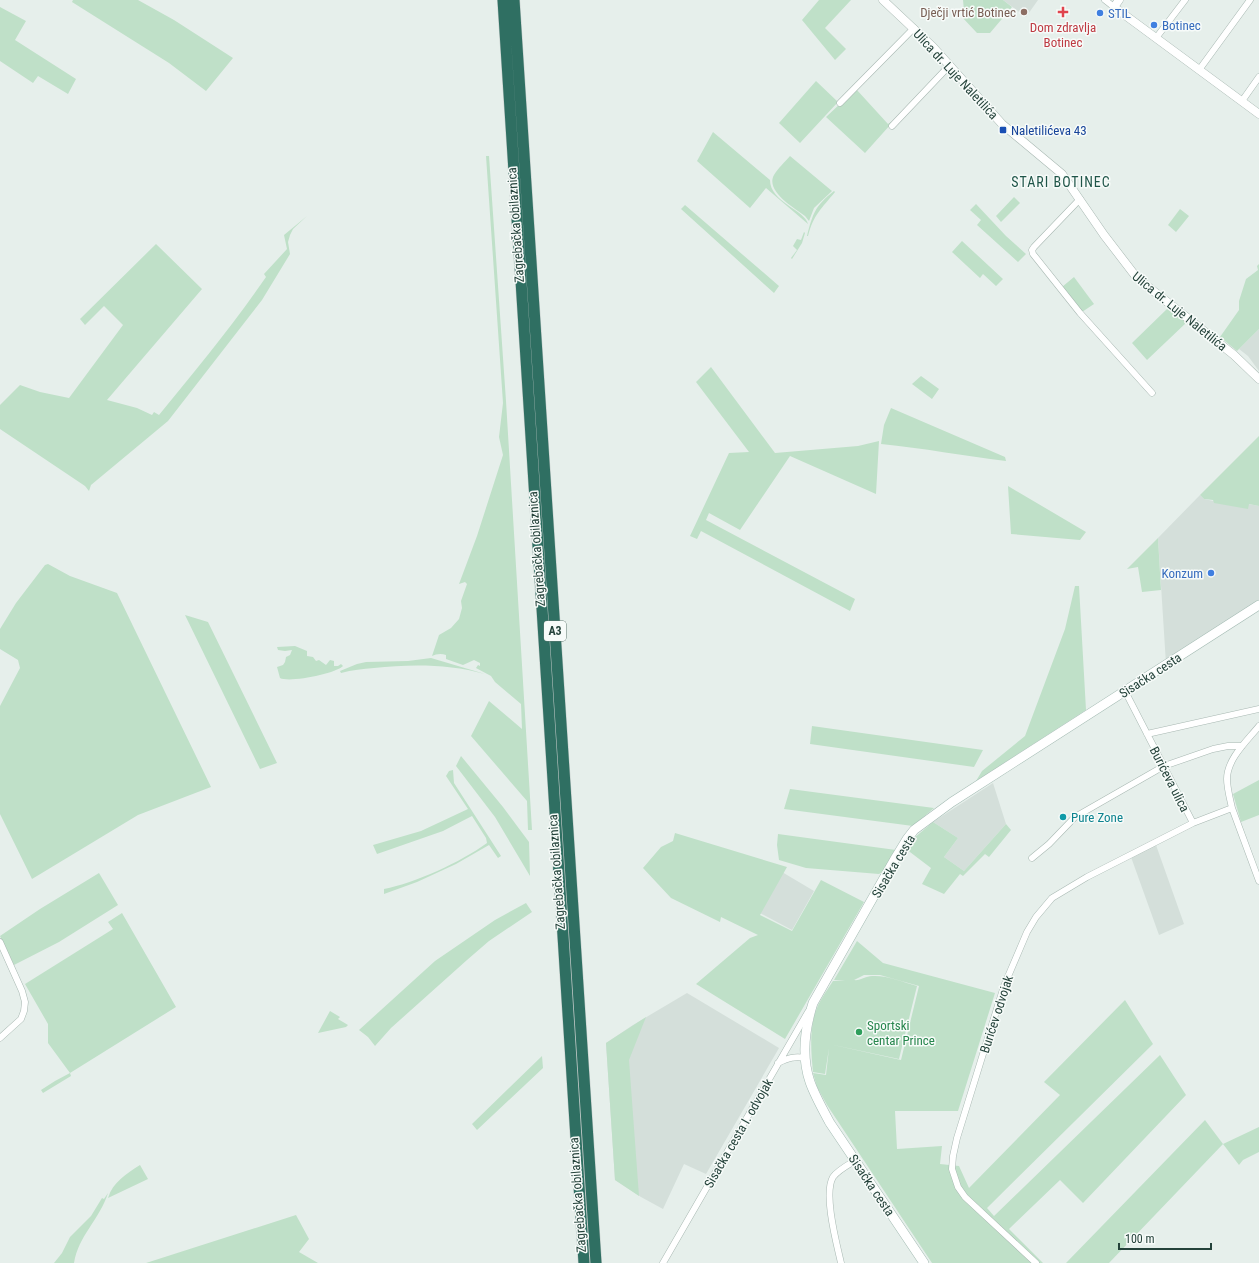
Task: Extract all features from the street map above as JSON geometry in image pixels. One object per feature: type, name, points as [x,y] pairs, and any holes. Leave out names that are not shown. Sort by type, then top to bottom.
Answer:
[{"type":"highway","name":"Zagrebačka obilaznica","points":[[503,0],[584,1263]]},
{"type":"highway","name":"Zagrebačka obilaznica","points":[[514,0],[596,1263]]},
{"type":"main road","name":"Sisačka cesta","points":[[924,1263],[830,1123],[817,1100],[810,1081],[805,1058],[805,1038],[809,1015],[813,1003],[896,857],[914,830],[952,802],[1259,605]]},
{"type":"street","name":"Ulica dr. Luje Naletilića","points":[[883,0],[914,28],[950,65],[1002,124],[1062,174],[1104,235],[1137,278],[1234,355],[1259,378]]},
{"type":"street","points":[[1104,0],[1259,114]]},
{"type":"street","points":[[1114,7],[1119,0]]},
{"type":"street","points":[[1156,38],[1185,0]]},
{"type":"street","points":[[1199,70],[1250,0]]},
{"type":"street","points":[[840,103],[914,28]]},
{"type":"street","points":[[892,126],[950,65]]},
{"type":"street","points":[[1242,101],[1259,77]]},
{"type":"street","points":[[1080,199],[1034,247],[1032,254],[1080,313],[1152,393]]},
{"type":"street","name":"Burićeva ulica","points":[[1125,691],[1192,823],[1232,808]]},
{"type":"street","points":[[1147,734],[1259,709]]},
{"type":"street","points":[[1259,726],[1242,746],[1228,770],[1227,780],[1232,808],[1259,882]]},
{"type":"street","points":[[1032,858],[1049,844],[1075,817],[1164,766],[1213,749],[1228,746],[1242,746]]},
{"type":"street","name":"Burićev odvojak","points":[[1036,1263],[965,1197],[958,1187],[952,1169],[964,1114],[1004,986],[1027,932],[1036,917],[1052,898],[1087,877],[1192,823]]},
{"type":"street","points":[[0,942],[22,991],[25,1002],[21,1019],[0,1038]]},
{"type":"street","name":"Sisačka cesta I. odvojak","points":[[663,1263],[813,1003]]},
{"type":"street","points":[[777,1064],[787,1058],[805,1058]]},
{"type":"street","points":[[841,1263],[833,1230],[830,1196],[831,1184],[836,1174],[856,1160]]},
{"type":"shaded area","name":"Dječji vrtić Botinec","points":[[1003,0],[1038,0],[1026,17]]},
{"type":"shaded area","points":[[1259,329],[1259,371],[1248,356],[1239,349]]},
{"type":"shaded area","points":[[1200,495],[1204,499],[1248,508],[1248,504],[1259,506],[1259,605],[1166,664],[1158,538]]},
{"type":"shaded area","points":[[993,783],[1006,824],[964,871],[944,857],[958,838],[933,822]]},
{"type":"shaded area","points":[[1156,845],[1184,924],[1159,935],[1131,857]]},
{"type":"shaded area","points":[[782,872],[814,891],[792,930],[760,913]]},
{"type":"shaded area","points":[[687,993],[779,1048],[706,1174],[684,1164],[663,1209],[615,1180],[606,1043]]},
{"type":"green space","points":[[73,0],[138,0],[174,20],[233,58],[206,91],[169,63],[72,2]]},
{"type":"green space","points":[[819,0],[851,0],[825,28],[846,49],[835,60],[802,20]]},
{"type":"green space","points":[[963,0],[1003,0],[1012,7],[990,33],[977,33],[961,16],[964,11]]},
{"type":"green space","points":[[0,7],[26,21],[15,40],[76,79],[68,94],[38,76],[33,83],[0,61]]},
{"type":"green space","points":[[816,81],[838,102],[800,143],[779,123]]},
{"type":"green space","points":[[856,89],[888,124],[891,122],[891,124],[865,153],[826,117]]},
{"type":"green space","points":[[713,132],[770,180],[772,188],[781,200],[801,214],[806,219],[808,224],[766,188],[750,208],[697,161]]},
{"type":"green space","points":[[486,156],[489,156],[506,401],[532,830],[528,830],[527,801],[471,736],[489,701],[522,729],[521,704],[495,682],[491,676],[476,668],[478,665],[480,666],[480,663],[474,660],[463,665],[446,659],[446,655],[444,654],[432,656],[439,635],[451,628],[459,619],[462,608],[461,601],[467,584],[465,582],[459,584],[477,536],[503,455],[499,437],[503,403]]},
{"type":"green space","points":[[790,156],[832,191],[814,208],[809,221],[777,193],[772,181],[774,175]]},
{"type":"green space","points":[[834,191],[835,192],[815,217],[807,236],[816,210]]},
{"type":"green space","points":[[1014,197],[1020,203],[1001,222],[996,216]]},
{"type":"green space","points":[[976,204],[1006,236],[1026,254],[1018,262],[977,225],[981,220],[970,210]]},
{"type":"green space","points":[[685,205],[779,286],[774,293],[681,209]]},
{"type":"green space","points":[[1180,209],[1189,216],[1176,232],[1168,225]]},
{"type":"green space","points":[[307,216],[293,229],[288,242],[290,254],[262,300],[168,421],[91,485],[89,491],[85,486],[0,429],[0,405],[20,385],[40,392],[69,398],[123,325],[104,306],[85,325],[80,319],[156,244],[202,289],[107,400],[137,408],[152,415],[154,412],[159,415],[241,312],[266,277],[264,274],[287,249],[284,235]]},
{"type":"green space","points":[[804,232],[802,243],[792,259],[791,258],[797,250],[793,246],[797,239],[801,240]]},
{"type":"green space","points":[[962,241],[1003,279],[996,286],[983,274],[980,278],[952,252]]},
{"type":"green space","points":[[1259,264],[1259,329],[1237,351],[1220,337],[1239,310],[1239,301],[1246,279],[1258,270],[1257,266]]},
{"type":"green space","points":[[1074,277],[1094,304],[1082,312],[1062,287]]},
{"type":"green space","points":[[1168,308],[1187,322],[1147,360],[1132,343]]},
{"type":"green space","points":[[711,367],[775,453],[858,446],[879,441],[876,494],[790,456],[740,530],[709,513],[706,520],[855,599],[850,611],[701,531],[697,539],[690,536],[729,453],[749,452],[696,382]]},
{"type":"green space","points":[[921,376],[939,389],[932,399],[912,384]]},
{"type":"green space","points":[[891,408],[1005,457],[1006,461],[881,444],[884,425]]},
{"type":"green space","points":[[1259,436],[1259,506],[1249,504],[1248,509],[1214,503],[1213,500],[1204,499],[1200,495]]},
{"type":"green space","points":[[1008,486],[1086,532],[1080,540],[1011,534]]},
{"type":"green space","points":[[1158,538],[1161,590],[1142,592],[1138,567],[1127,569]]},
{"type":"green space","points":[[48,564],[70,576],[117,593],[211,787],[138,815],[32,879],[0,814],[0,706],[20,668],[18,660],[0,649],[0,629],[16,603],[45,565]]},
{"type":"green space","points":[[1075,586],[1079,586],[1086,710],[976,781],[982,771],[1025,736],[1065,629]]},
{"type":"green space","points":[[185,615],[208,622],[277,763],[260,769]]},
{"type":"green space","points":[[295,646],[307,651],[307,656],[313,657],[316,661],[319,660],[326,665],[330,660],[334,661],[334,666],[341,664],[343,666],[322,675],[302,679],[280,678],[277,667],[283,665],[286,657],[290,655],[292,650],[278,650],[277,647]]},
{"type":"green space","points":[[431,658],[485,674],[458,668],[430,666],[388,667],[341,673],[340,671],[366,662],[408,661]]},
{"type":"green space","points":[[812,726],[983,750],[974,767],[810,744]]},
{"type":"green space","points":[[461,756],[503,807],[529,842],[530,876],[495,817],[456,766]]},
{"type":"green space","points":[[453,770],[454,783],[501,856],[498,858],[489,845],[456,864],[417,882],[384,894],[384,889],[410,882],[437,871],[487,843],[486,838],[472,816],[443,831],[377,854],[373,845],[421,831],[468,809],[446,776],[449,771]]},
{"type":"green space","points":[[1259,780],[1259,815],[1241,822],[1233,794]]},
{"type":"green space","points":[[790,789],[934,808],[913,826],[784,809]]},
{"type":"green space","points":[[933,822],[958,838],[944,857],[964,871],[1006,824],[1011,830],[989,857],[985,854],[963,876],[960,874],[944,894],[922,884],[931,868],[906,849],[914,838]]},
{"type":"green space","points":[[675,833],[787,867],[760,915],[792,931],[821,880],[864,902],[785,1039],[696,984],[750,938],[758,935],[721,917],[720,922],[671,898],[643,868],[661,847],[673,841]]},
{"type":"green space","points":[[778,834],[896,850],[884,871],[879,874],[806,868],[779,860],[777,845]]},
{"type":"green space","points":[[99,873],[118,905],[59,942],[14,965],[0,936],[40,909]]},
{"type":"green space","points":[[526,903],[532,912],[489,941],[391,1028],[375,1046],[368,1037],[359,1030],[435,961],[495,920]]},
{"type":"green space","points":[[122,913],[176,1007],[70,1073],[48,1043],[48,1024],[25,984],[113,929],[108,922]]},
{"type":"green space","points":[[857,941],[883,963],[995,993],[958,1111],[895,1111],[897,1149],[942,1146],[940,1164],[959,1166],[969,1188],[1060,1095],[1044,1082],[1125,1000],[1153,1044],[987,1208],[994,1216],[1160,1055],[1186,1095],[1083,1203],[1060,1180],[1009,1229],[1043,1263],[932,1263],[827,1105],[817,1087],[813,1073],[826,1075],[829,1048],[825,1074],[813,1072],[811,1048],[814,1015],[833,981],[845,981],[834,980]],"holes":[[[864,975],[880,975],[892,978],[872,976],[854,980]],[[900,981],[919,986],[901,1060],[829,1044],[899,1059],[917,986]]]},
{"type":"green space","points":[[330,1011],[340,1017],[338,1019],[348,1025],[346,1027],[318,1033]]},
{"type":"green space","points":[[646,1017],[629,1060],[639,1196],[615,1180],[606,1043]]},
{"type":"green space","points":[[542,1056],[543,1068],[477,1130],[472,1124]]},
{"type":"green space","points":[[70,1073],[71,1076],[43,1093],[41,1090],[55,1081]]},
{"type":"green space","points":[[1205,1120],[1223,1144],[1109,1263],[1066,1263]]},
{"type":"green space","points":[[1259,1127],[1259,1152],[1243,1160],[1239,1165],[1223,1144]]},
{"type":"green space","points":[[140,1165],[148,1179],[108,1198],[113,1187],[125,1175]]},
{"type":"green space","points":[[108,1193],[100,1211],[80,1244],[74,1263],[54,1263],[62,1253],[70,1237],[91,1216],[102,1198],[104,1199]]},
{"type":"green space","points":[[296,1215],[309,1239],[299,1252],[318,1263],[146,1263]]},
{"type":"place","name":"Dječji vrtić Botinec","points":[[1024,12]]},
{"type":"place","name":"Dom zdravlja Botinec","points":[[1063,12]]},
{"type":"place","name":"STIL","points":[[1100,13]]},
{"type":"place","name":"Botinec","points":[[1154,25]]},
{"type":"place","name":"Naletilićeva 43","points":[[1003,130]]},
{"type":"place","name":"Konzum","points":[[1211,573]]},
{"type":"place","name":"Pure Zone","points":[[1063,817]]},
{"type":"place","name":"Sportski centar Prince","points":[[859,1032]]},
{"type":"district","name":"STARI BOTINEC","points":[[1061,182]]}]
